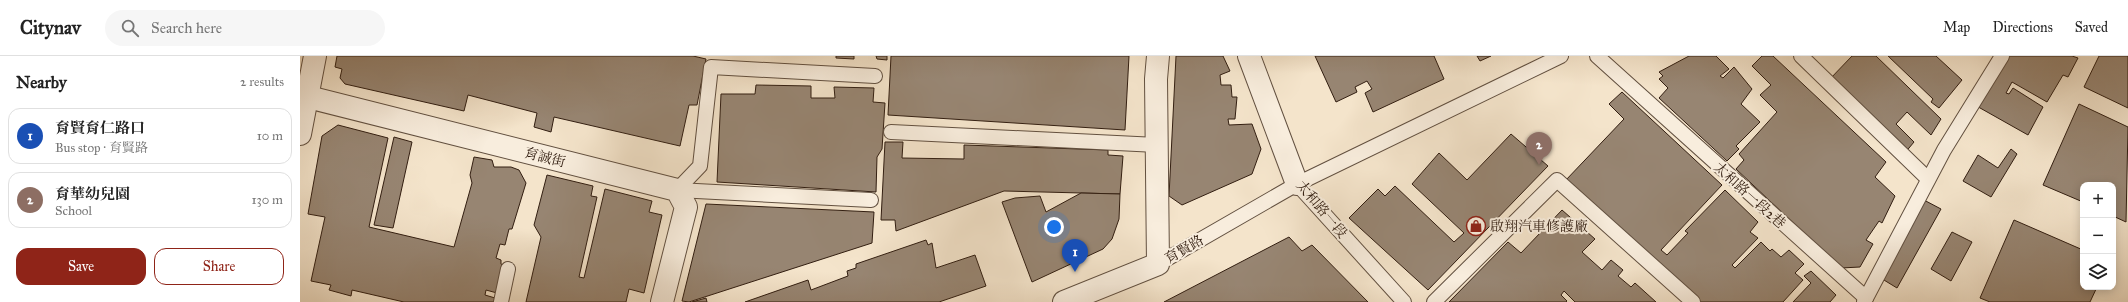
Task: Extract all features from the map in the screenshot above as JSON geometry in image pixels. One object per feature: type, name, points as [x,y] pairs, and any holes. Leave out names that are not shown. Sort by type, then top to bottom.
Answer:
[{"type":"street","points":[[300,134],[304,96],[315,56]]},
{"type":"street","points":[[1158,56],[1156,80],[1158,264]]},
{"type":"street","name":"太和路一段","points":[[1249,56],[1297,184]]},
{"type":"street","name":"育誠街","points":[[304,96],[677,190]]},
{"type":"street","points":[[662,302],[686,207],[677,190]]},
{"type":"street","name":"育賢路","points":[[1064,302],[1158,264]]},
{"type":"lane","name":"育賢路","points":[[1158,264],[1297,184],[1561,56]]},
{"type":"lane","name":"太和路一段2巷","points":[[1598,56],[1865,300],[1944,150],[2002,56]]},
{"type":"lane","points":[[1801,56],[1928,179]]},
{"type":"lane","points":[[677,190],[700,166],[711,67],[875,76]]},
{"type":"lane","points":[[891,132],[1157,145]]},
{"type":"lane","points":[[1434,302],[1557,180],[1693,302]]},
{"type":"lane","name":"太和路一段","points":[[1297,184],[1404,302]]},
{"type":"lane","points":[[677,190],[871,200]]},
{"type":"lane","points":[[501,302],[508,269]]},
{"type":"building","points":[[337,56],[693,56],[706,59],[697,105],[689,105],[680,146],[554,117],[551,132],[534,127],[537,113],[468,95],[464,111],[345,84],[340,78],[342,69],[335,67]]},
{"type":"building","points":[[836,56],[854,56],[854,59],[836,58]]},
{"type":"building","points":[[876,56],[887,56],[887,60],[877,59]]},
{"type":"building","points":[[891,56],[1129,56],[1125,130],[888,115]]},
{"type":"building","points":[[1176,56],[1223,56],[1230,71],[1220,75],[1221,85],[1231,85],[1232,97],[1237,97],[1235,119],[1228,119],[1229,125],[1252,124],[1261,149],[1252,174],[1182,205],[1169,196]]},
{"type":"building","points":[[1315,56],[1434,56],[1444,79],[1373,112],[1365,93],[1372,89],[1367,81],[1355,87],[1357,92],[1336,102]]},
{"type":"building","points":[[1477,56],[1491,56],[1480,61]]},
{"type":"building","points":[[1689,56],[1716,56],[1729,69],[1720,76],[1723,78],[1734,67],[1752,89],[1741,104],[1760,122],[1736,146],[1739,149],[1727,161],[1659,98],[1668,88],[1659,79],[1663,76],[1659,72]]},
{"type":"building","points":[[1762,56],[1773,56],[1886,162],[1875,177],[1895,196],[1882,223],[1879,221],[1866,240],[1873,244],[1860,267],[1841,268],[1736,169],[1744,160],[1739,154],[1777,112],[1760,95],[1771,85],[1752,66]]},
{"type":"building","points":[[1852,56],[1876,56],[1941,119],[1931,135],[1907,112],[1896,124],[1914,142],[1904,154],[1829,80]]},
{"type":"building","points":[[1888,56],[1936,56],[1962,80],[1939,108],[1931,102],[1933,99]]},
{"type":"building","points":[[1998,56],[2072,56],[2078,58],[2068,77],[2063,75],[2047,102],[2012,82],[2006,93],[2009,94],[2013,88],[2043,107],[2028,135],[1973,104]]},
{"type":"building","points":[[2099,56],[2128,56],[2128,108],[2084,87]]},
{"type":"building","points":[[756,85],[811,86],[811,98],[835,98],[834,87],[874,88],[873,102],[885,103],[882,149],[877,157],[876,192],[717,182],[721,94],[755,94]]},
{"type":"building","points":[[1622,92],[1722,185],[1661,250],[1667,255],[1688,233],[1685,231],[1725,190],[1758,222],[1750,232],[1758,238],[1732,265],[1735,268],[1761,242],[1770,251],[1772,249],[1781,257],[1789,250],[1804,264],[1795,273],[1803,280],[1783,302],[1693,302],[1565,181],[1624,119],[1609,104]]},
{"type":"building","points":[[2079,104],[2128,127],[2126,222],[2116,217],[2116,182],[2080,182],[2080,201],[2043,185]]},
{"type":"building","points":[[338,125],[388,138],[369,227],[454,247],[472,183],[470,175],[474,157],[492,160],[494,167],[511,167],[519,170],[526,183],[512,229],[509,229],[505,245],[500,244],[496,258],[501,260],[501,264],[504,266],[497,293],[486,290],[485,295],[495,298],[494,302],[404,302],[352,290],[351,296],[329,290],[331,285],[311,281],[325,217],[308,214],[322,136]]},
{"type":"building","points":[[1511,134],[1548,166],[1428,290],[1349,218],[1378,189],[1385,196],[1395,186],[1454,242],[1464,233],[1412,184],[1439,153],[1467,180]]},
{"type":"building","points":[[394,137],[412,142],[393,228],[374,225]]},
{"type":"building","points":[[885,142],[903,142],[902,158],[964,159],[964,145],[1108,150],[1108,155],[1123,156],[1120,194],[1004,191],[896,231],[895,220],[881,220]]},
{"type":"building","points":[[2011,149],[2017,154],[1991,197],[1963,181],[1978,155],[1998,168]]},
{"type":"building","points":[[547,175],[593,186],[591,196],[597,197],[579,277],[584,278],[605,189],[652,201],[649,212],[662,215],[644,293],[629,289],[626,302],[526,302],[541,237],[534,225]]},
{"type":"building","points":[[1081,193],[1120,194],[1119,219],[1112,239],[1103,249],[1032,282],[1002,202],[1015,198],[1040,196],[1046,212]]},
{"type":"building","points":[[1922,199],[1941,209],[1897,288],[1879,277]]},
{"type":"building","points":[[706,204],[874,212],[872,243],[689,302],[682,301]]},
{"type":"building","points":[[1562,210],[1595,239],[1582,252],[1602,270],[1611,260],[1623,270],[1618,276],[1631,287],[1635,283],[1656,302],[1575,302],[1564,291],[1561,295],[1567,301],[1566,302],[1449,302],[1508,242],[1521,253]]},
{"type":"building","points":[[2014,220],[2080,249],[2080,290],[2096,290],[2090,302],[1990,302],[1980,298]]},
{"type":"building","points":[[1952,232],[1972,242],[1951,281],[1931,269]]},
{"type":"building","points":[[1289,237],[1302,251],[1312,245],[1368,302],[1164,302]]},
{"type":"building","points":[[926,240],[928,245],[932,243],[936,268],[975,255],[986,286],[939,302],[745,302],[808,280],[811,290],[848,276],[847,271],[856,268],[856,264]]},
{"type":"building","points":[[1811,271],[1836,295],[1830,302],[1793,302],[1811,283],[1804,276]]},
{"type":"building","points":[[706,298],[707,302],[692,302]]},
{"type":"place","name":"育華幼兒園","points":[[1539,165]]},
{"type":"place","name":"啟翔汽車修護廠","points":[[1476,226]]},
{"type":"place","name":"育賢育仁路口","points":[[1075,272]]}]
